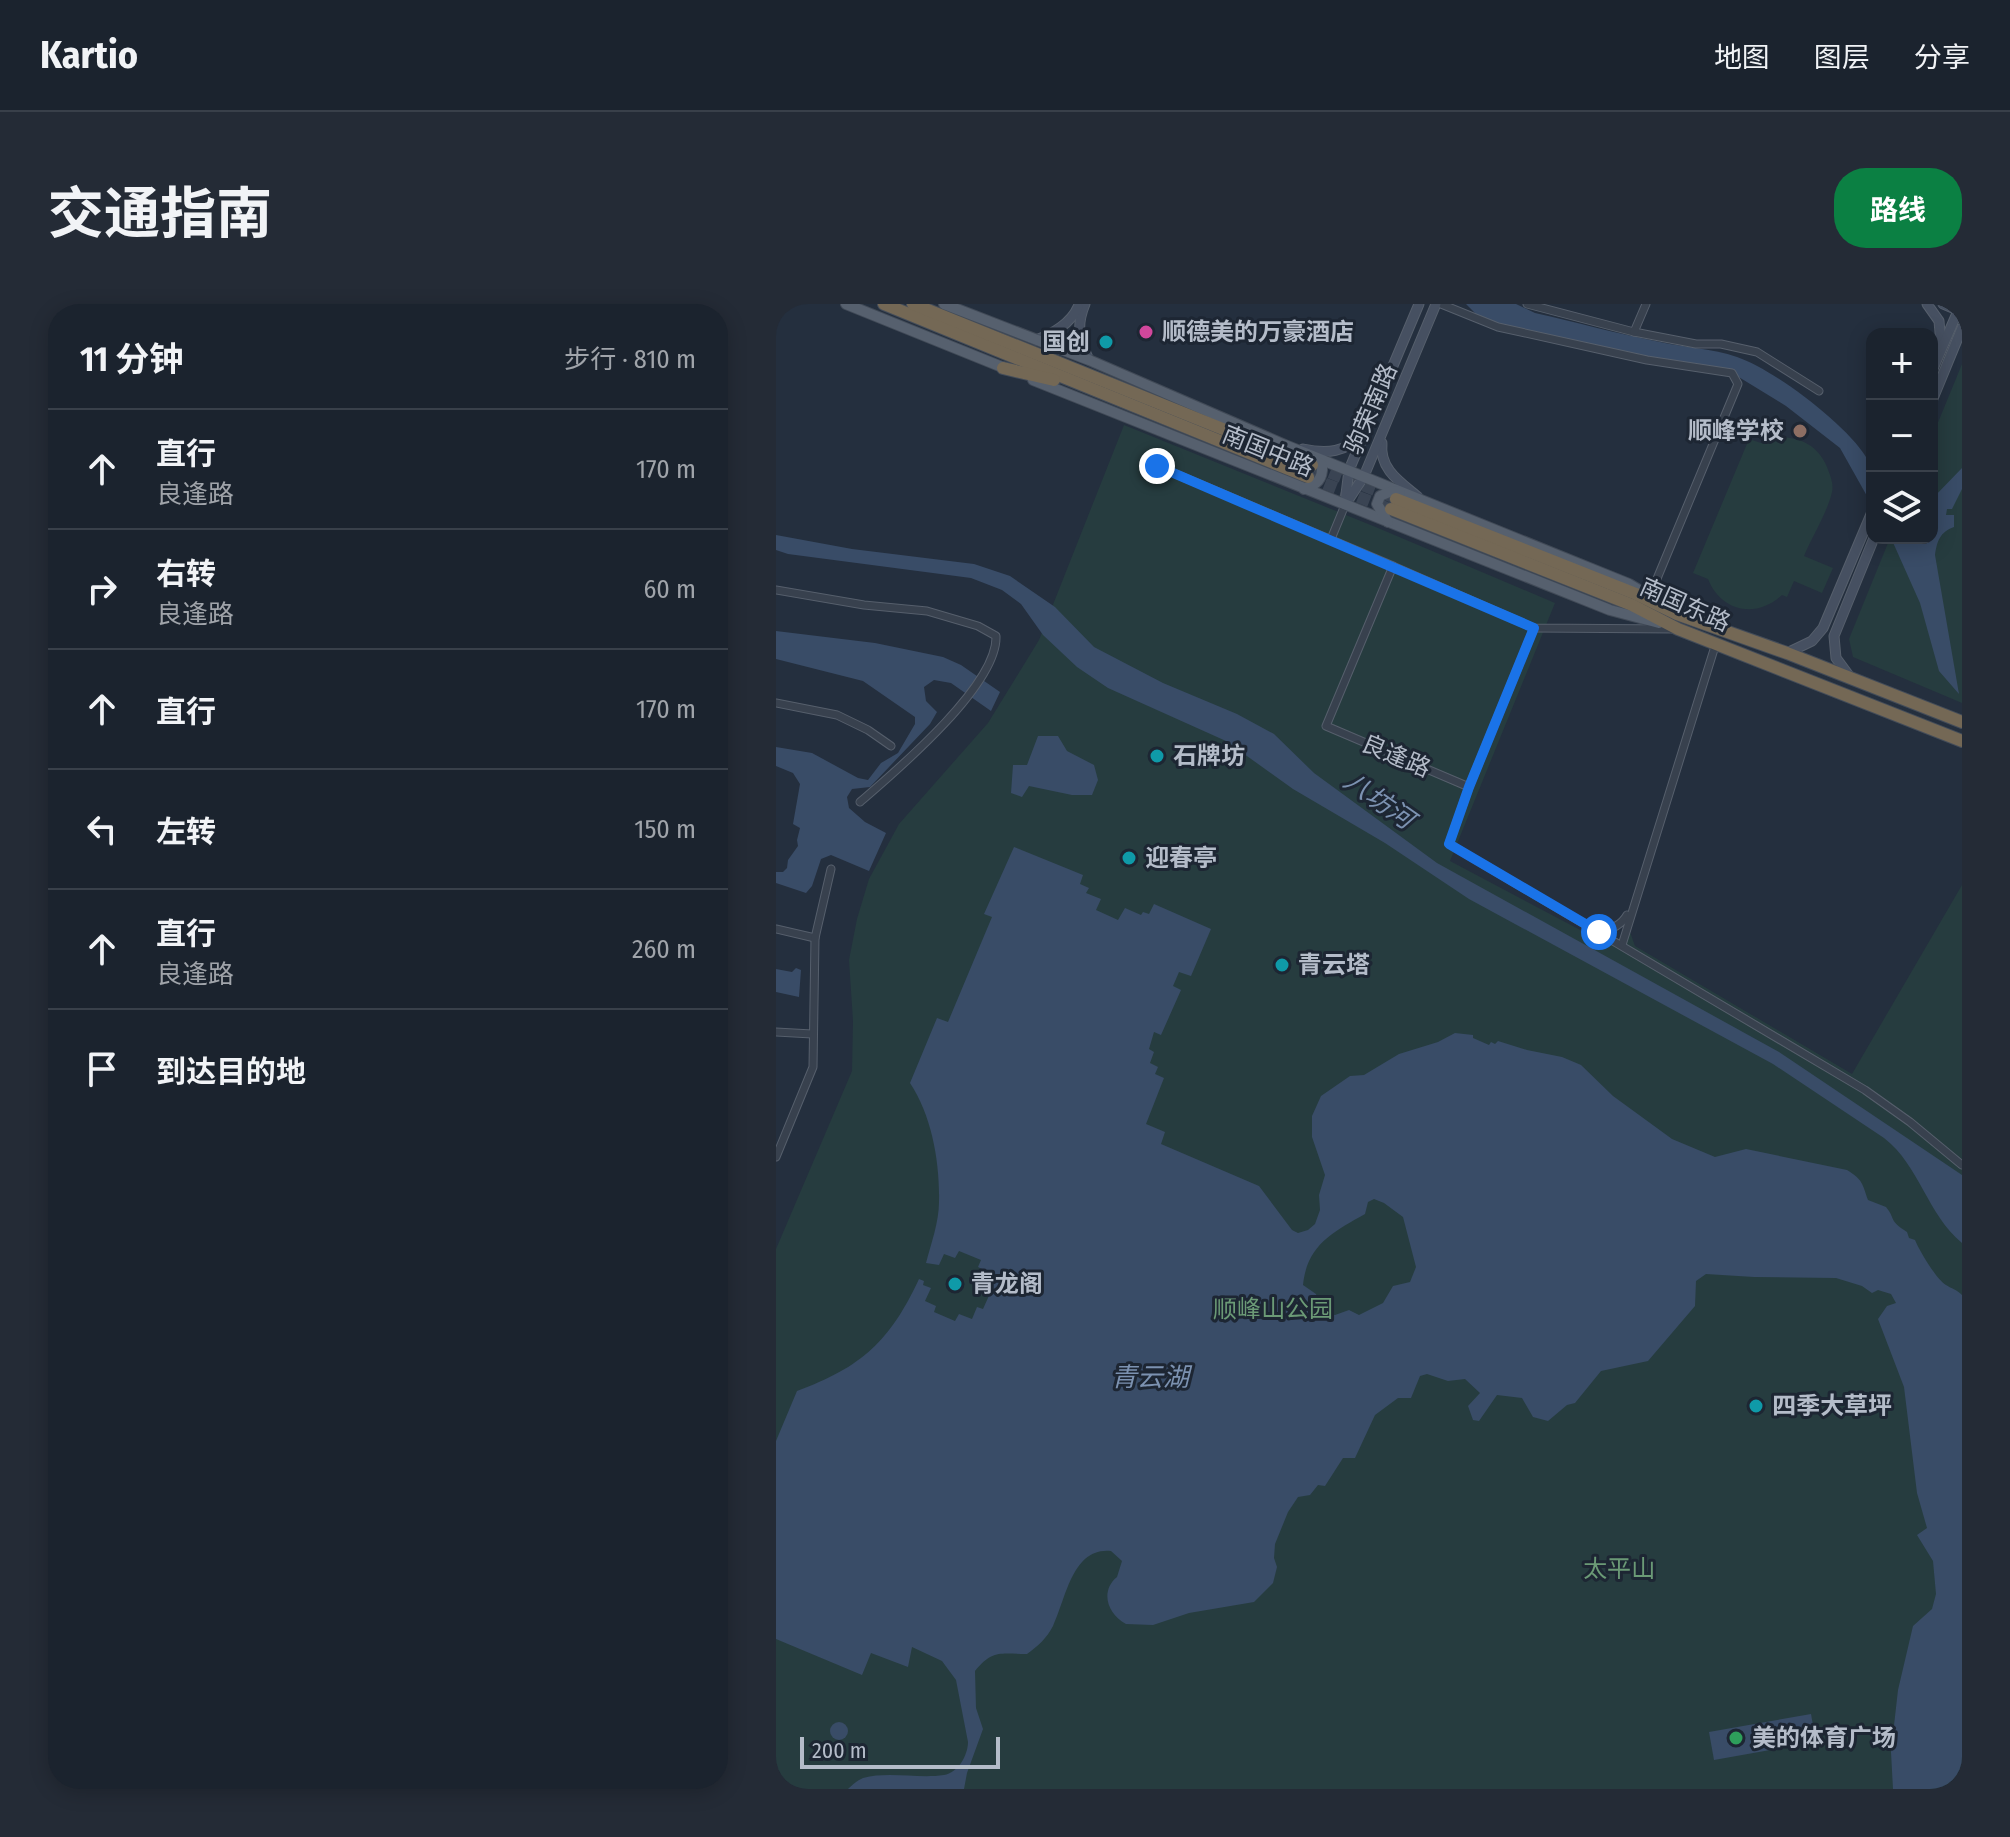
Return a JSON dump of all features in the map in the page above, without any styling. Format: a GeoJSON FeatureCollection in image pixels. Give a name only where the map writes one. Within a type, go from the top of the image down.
{"type":"FeatureCollection","features":[{"type":"Feature","properties":{"kind":"highway","name":"南国中路"},"geometry":{"type":"LineString","coordinates":[[884,304],[1308,477]]}},
{"type":"Feature","properties":{"kind":"highway","name":"南国中路"},"geometry":{"type":"LineString","coordinates":[[913,304],[1308,477]]}},
{"type":"Feature","properties":{"kind":"highway"},"geometry":{"type":"LineString","coordinates":[[1003,368],[1099,391]]}},
{"type":"Feature","properties":{"kind":"highway","name":"南国东路"},"geometry":{"type":"LineString","coordinates":[[1395,506],[1636,594],[1677,614],[1787,653],[1962,722]]}},
{"type":"Feature","properties":{"kind":"highway","name":"南国东路"},"geometry":{"type":"LineString","coordinates":[[1395,506],[1632,605],[1678,629],[1962,741]]}},
{"type":"Feature","properties":{"kind":"main road","name":"南国中路"},"geometry":{"type":"LineString","coordinates":[[846,304],[1003,368],[1308,477],[1345,505],[1395,506],[1422,500],[1629,584],[1677,614]]}},
{"type":"Feature","properties":{"kind":"main road","name":"南国中路"},"geometry":{"type":"LineString","coordinates":[[944,304],[1089,360],[1364,476],[1395,506]]}},
{"type":"Feature","properties":{"kind":"main road"},"geometry":{"type":"LineString","coordinates":[[1305,453],[1322,465],[1323,474],[1317,485],[1308,477]]}},
{"type":"Feature","properties":{"kind":"street"},"geometry":{"type":"LineString","coordinates":[[1036,340],[1059,329],[1082,304]]}},
{"type":"Feature","properties":{"kind":"street"},"geometry":{"type":"LineString","coordinates":[[1082,304],[1079,338],[1089,360]]}},
{"type":"Feature","properties":{"kind":"street","name":"驹荣南路"},"geometry":{"type":"LineString","coordinates":[[1345,505],[1349,470],[1419,304]]}},
{"type":"Feature","properties":{"kind":"street"},"geometry":{"type":"LineString","coordinates":[[1439,304],[1498,327],[1647,360],[1732,373],[1738,384],[1656,581]]}},
{"type":"Feature","properties":{"kind":"street","name":"驹荣南路"},"geometry":{"type":"LineString","coordinates":[[1345,505],[1364,476],[1439,304]]}},
{"type":"Feature","properties":{"kind":"street"},"geometry":{"type":"LineString","coordinates":[[1527,304],[1634,332],[1757,352],[1819,391]]}},
{"type":"Feature","properties":{"kind":"street"},"geometry":{"type":"LineString","coordinates":[[1634,332],[1646,304]]}},
{"type":"Feature","properties":{"kind":"street"},"geometry":{"type":"LineString","coordinates":[[1927,304],[1939,321],[1940,352]]}},
{"type":"Feature","properties":{"kind":"street"},"geometry":{"type":"LineString","coordinates":[[1938,357],[1960,309],[1943,304]]}},
{"type":"Feature","properties":{"kind":"street"},"geometry":{"type":"LineString","coordinates":[[1932,400],[1962,328]]}},
{"type":"Feature","properties":{"kind":"street"},"geometry":{"type":"LineString","coordinates":[[1950,356],[1962,345]]}},
{"type":"Feature","properties":{"kind":"street"},"geometry":{"type":"LineString","coordinates":[[1285,445],[1322,452],[1338,450],[1354,442],[1372,417]]}},
{"type":"Feature","properties":{"kind":"street"},"geometry":{"type":"LineString","coordinates":[[1386,424],[1383,461],[1393,476],[1422,500]]}},
{"type":"Feature","properties":{"kind":"street"},"geometry":{"type":"LineString","coordinates":[[1157,466],[1534,628],[1678,629]]}},
{"type":"Feature","properties":{"kind":"street"},"geometry":{"type":"LineString","coordinates":[[1331,539],[1345,505]]}},
{"type":"Feature","properties":{"kind":"street"},"geometry":{"type":"LineString","coordinates":[[1787,653],[1812,641],[1823,628],[1866,526]]}},
{"type":"Feature","properties":{"kind":"street"},"geometry":{"type":"LineString","coordinates":[[1852,679],[1836,658],[1834,636],[1872,544]]}},
{"type":"Feature","properties":{"kind":"street","name":"良逢路"},"geometry":{"type":"LineString","coordinates":[[1393,566],[1326,726],[1469,787]]}},
{"type":"Feature","properties":{"kind":"street"},"geometry":{"type":"LineString","coordinates":[[776,590],[864,605],[927,611],[978,626],[996,636],[993,659],[937,733],[860,802]]}},
{"type":"Feature","properties":{"kind":"street"},"geometry":{"type":"LineString","coordinates":[[1534,628],[1449,844],[1865,1090],[1962,1165]]}},
{"type":"Feature","properties":{"kind":"street"},"geometry":{"type":"LineString","coordinates":[[1622,945],[1716,643]]}},
{"type":"Feature","properties":{"kind":"street"},"geometry":{"type":"LineString","coordinates":[[776,703],[837,715],[868,730],[891,746]]}},
{"type":"Feature","properties":{"kind":"street"},"geometry":{"type":"LineString","coordinates":[[776,1157],[813,1067],[815,938],[831,869]]}},
{"type":"Feature","properties":{"kind":"street"},"geometry":{"type":"LineString","coordinates":[[1599,932],[1624,921],[1633,905]]}},
{"type":"Feature","properties":{"kind":"street"},"geometry":{"type":"LineString","coordinates":[[776,929],[815,938]]}},
{"type":"Feature","properties":{"kind":"street"},"geometry":{"type":"LineString","coordinates":[[776,1032],[812,1034]]}},
{"type":"Feature","properties":{"kind":"green space"},"geometry":{"type":"Polygon","coordinates":[[[1962,364],[1962,703],[1853,657],[1849,639],[1888,544],[1938,544],[1938,422],[1962,364]]]}},
{"type":"Feature","properties":{"kind":"green space","name":"顺峰山公园"},"geometry":{"type":"Polygon","coordinates":[[[1124,425],[1555,603],[1450,861],[1603,942],[1615,946],[1630,932],[1635,946],[1852,1074],[1962,885],[1962,1789],[776,1789],[776,1249],[852,1071],[849,960],[857,919],[869,879],[899,824],[988,723],[1039,640],[1124,425]]]}},
{"type":"Feature","properties":{"kind":"green space"},"geometry":{"type":"Polygon","coordinates":[[[1777,437],[1807,444],[1819,453],[1827,467],[1832,492],[1804,556],[1833,568],[1822,593],[1794,581],[1787,597],[1782,595],[1762,607],[1740,608],[1722,599],[1708,579],[1693,573],[1749,439],[1761,443],[1777,437]]]}},
{"type":"Feature","properties":{"kind":"water"},"geometry":{"type":"Polygon","coordinates":[[[1466,304],[1516,304],[1535,313],[1644,339],[1718,352],[1752,363],[1808,399],[1856,444],[1866,457],[1866,494],[1840,448],[1786,406],[1724,368],[1647,358],[1504,328],[1478,316],[1466,304]]]}},
{"type":"Feature","properties":{"kind":"water"},"geometry":{"type":"Polygon","coordinates":[[[1962,468],[1962,489],[1946,515],[1954,515],[1954,527],[1945,532],[1938,543],[1938,493],[1962,468]]]}},
{"type":"Feature","properties":{"kind":"water"},"geometry":{"type":"Polygon","coordinates":[[[776,535],[852,549],[974,564],[1010,576],[1055,607],[1094,647],[1274,734],[1314,773],[1437,863],[1779,1052],[1962,1175],[1962,1243],[1940,1218],[1906,1162],[1884,1138],[1773,1064],[1469,899],[1385,843],[1293,789],[1226,741],[1108,688],[1077,667],[1043,635],[1021,604],[1002,590],[971,578],[788,554],[776,550],[776,535]]]}},
{"type":"Feature","properties":{"kind":"water"},"geometry":{"type":"Polygon","coordinates":[[[1894,544],[1937,544],[1935,555],[1959,694],[1939,671],[1920,603],[1894,544]]]}},
{"type":"Feature","properties":{"kind":"water"},"geometry":{"type":"Polygon","coordinates":[[[776,631],[875,643],[943,657],[961,665],[1000,692],[991,711],[951,683],[934,680],[924,687],[926,701],[937,712],[930,724],[870,787],[852,789],[847,797],[849,808],[865,822],[886,833],[869,871],[831,855],[821,859],[812,886],[806,893],[776,883],[776,872],[787,868],[788,860],[798,846],[800,828],[793,824],[800,784],[793,773],[776,766],[776,747],[812,753],[858,778],[868,780],[881,763],[898,753],[915,724],[915,717],[863,681],[776,659],[776,631]]]}},
{"type":"Feature","properties":{"kind":"water"},"geometry":{"type":"Polygon","coordinates":[[[1038,736],[1058,736],[1067,751],[1094,765],[1098,780],[1092,795],[1072,795],[1029,786],[1022,797],[1011,793],[1013,765],[1027,765],[1038,736]]]}},
{"type":"Feature","properties":{"kind":"water","name":"青云湖"},"geometry":{"type":"Polygon","coordinates":[[[1014,847],[1083,875],[1080,884],[1089,888],[1086,893],[1101,899],[1096,910],[1118,920],[1125,908],[1141,915],[1143,912],[1149,914],[1154,904],[1211,929],[1191,976],[1179,972],[1173,986],[1181,990],[1161,1035],[1154,1032],[1149,1049],[1154,1052],[1150,1063],[1158,1067],[1155,1074],[1164,1078],[1146,1124],[1165,1132],[1161,1144],[1259,1186],[1292,1230],[1298,1233],[1315,1224],[1320,1210],[1319,1195],[1325,1175],[1312,1137],[1312,1116],[1321,1096],[1350,1076],[1364,1075],[1399,1054],[1438,1042],[1455,1033],[1473,1035],[1473,1038],[1489,1045],[1498,1041],[1562,1057],[1581,1065],[1613,1096],[1672,1139],[1715,1157],[1746,1149],[1847,1170],[1859,1179],[1868,1200],[1886,1207],[1909,1238],[1915,1240],[1938,1277],[1962,1295],[1962,1789],[1893,1789],[1891,1752],[1898,1690],[1913,1626],[1932,1609],[1936,1594],[1933,1561],[1917,1535],[1927,1528],[1917,1493],[1904,1387],[1878,1319],[1887,1306],[1896,1303],[1891,1294],[1878,1290],[1872,1293],[1862,1286],[1836,1278],[1706,1274],[1696,1281],[1695,1306],[1648,1361],[1601,1371],[1575,1403],[1567,1405],[1548,1421],[1533,1417],[1522,1398],[1497,1395],[1479,1421],[1473,1420],[1468,1406],[1480,1393],[1465,1379],[1448,1381],[1427,1374],[1420,1376],[1411,1398],[1398,1398],[1375,1415],[1355,1458],[1343,1458],[1325,1486],[1318,1485],[1310,1495],[1298,1497],[1275,1544],[1277,1567],[1273,1583],[1254,1602],[1189,1613],[1153,1625],[1126,1624],[1110,1608],[1107,1595],[1122,1561],[1111,1551],[1087,1557],[1072,1577],[1053,1626],[1042,1642],[1027,1654],[993,1656],[975,1671],[976,1708],[983,1729],[964,1789],[848,1789],[861,1779],[873,1776],[944,1775],[958,1767],[968,1742],[956,1680],[942,1661],[912,1647],[908,1667],[871,1653],[862,1675],[776,1639],[776,1441],[797,1391],[839,1372],[872,1349],[897,1319],[919,1279],[931,1288],[925,1301],[936,1306],[934,1312],[955,1321],[959,1314],[972,1319],[977,1307],[983,1309],[992,1289],[985,1285],[990,1273],[978,1267],[981,1260],[959,1251],[955,1258],[944,1254],[939,1265],[926,1263],[938,1217],[938,1172],[929,1125],[910,1083],[937,1018],[948,1022],[992,917],[984,914],[1014,847]],[[1374,1199],[1368,1202],[1365,1214],[1332,1234],[1310,1260],[1303,1285],[1316,1294],[1320,1310],[1335,1315],[1349,1310],[1359,1315],[1383,1303],[1393,1286],[1410,1282],[1416,1267],[1403,1217],[1374,1199]]]}},
{"type":"Feature","properties":{"kind":"water"},"geometry":{"type":"Polygon","coordinates":[[[796,968],[801,970],[799,997],[776,992],[776,969],[792,972],[796,968]]]}},
{"type":"Feature","properties":{"kind":"water"},"geometry":{"type":"Polygon","coordinates":[[[1811,1714],[1816,1742],[1714,1760],[1709,1732],[1811,1714]]]}},
{"type":"Feature","properties":{"kind":"water"},"geometry":{"type":"Polygon","coordinates":[[[835,1722],[843,1722],[848,1731],[846,1738],[835,1740],[830,1735],[830,1727],[835,1722]]]}},
{"type":"Feature","properties":{"kind":"tunnel"},"geometry":{"type":"LineString","coordinates":[[1313,466],[1393,497]]}},
{"type":"Feature","properties":{"kind":"tunnel"},"geometry":{"type":"LineString","coordinates":[[1308,477],[1387,508]]}},
{"type":"Feature","properties":{"kind":"place","name":"顺德美的万豪酒店"},"geometry":{"type":"Point","coordinates":[1146,332]}},
{"type":"Feature","properties":{"kind":"place","name":"国创"},"geometry":{"type":"Point","coordinates":[1106,342]}},
{"type":"Feature","properties":{"kind":"place","name":"顺峰学校"},"geometry":{"type":"Point","coordinates":[1800,431]}},
{"type":"Feature","properties":{"kind":"place","name":"石牌坊"},"geometry":{"type":"Point","coordinates":[1157,756]}},
{"type":"Feature","properties":{"kind":"place","name":"迎春亭"},"geometry":{"type":"Point","coordinates":[1129,858]}},
{"type":"Feature","properties":{"kind":"place","name":"青云塔"},"geometry":{"type":"Point","coordinates":[1282,965]}},
{"type":"Feature","properties":{"kind":"place","name":"青龙阁"},"geometry":{"type":"Point","coordinates":[955,1284]}},
{"type":"Feature","properties":{"kind":"place","name":"四季大草坪"},"geometry":{"type":"Point","coordinates":[1756,1406]}},
{"type":"Feature","properties":{"kind":"place","name":"美的体育广场"},"geometry":{"type":"Point","coordinates":[1736,1738]}},
{"type":"Feature","properties":{"kind":"route"},"geometry":{"type":"LineString","coordinates":[[1157,466],[1534,628],[1449,844],[1599,932]]}},
{"type":"Feature","properties":{"kind":"water label","name":"八坊河"},"geometry":{"type":"Point","coordinates":[1379,800]}},
{"type":"Feature","properties":{"kind":"park label","name":"太平山"},"geometry":{"type":"Point","coordinates":[1619,1569]}}]}
